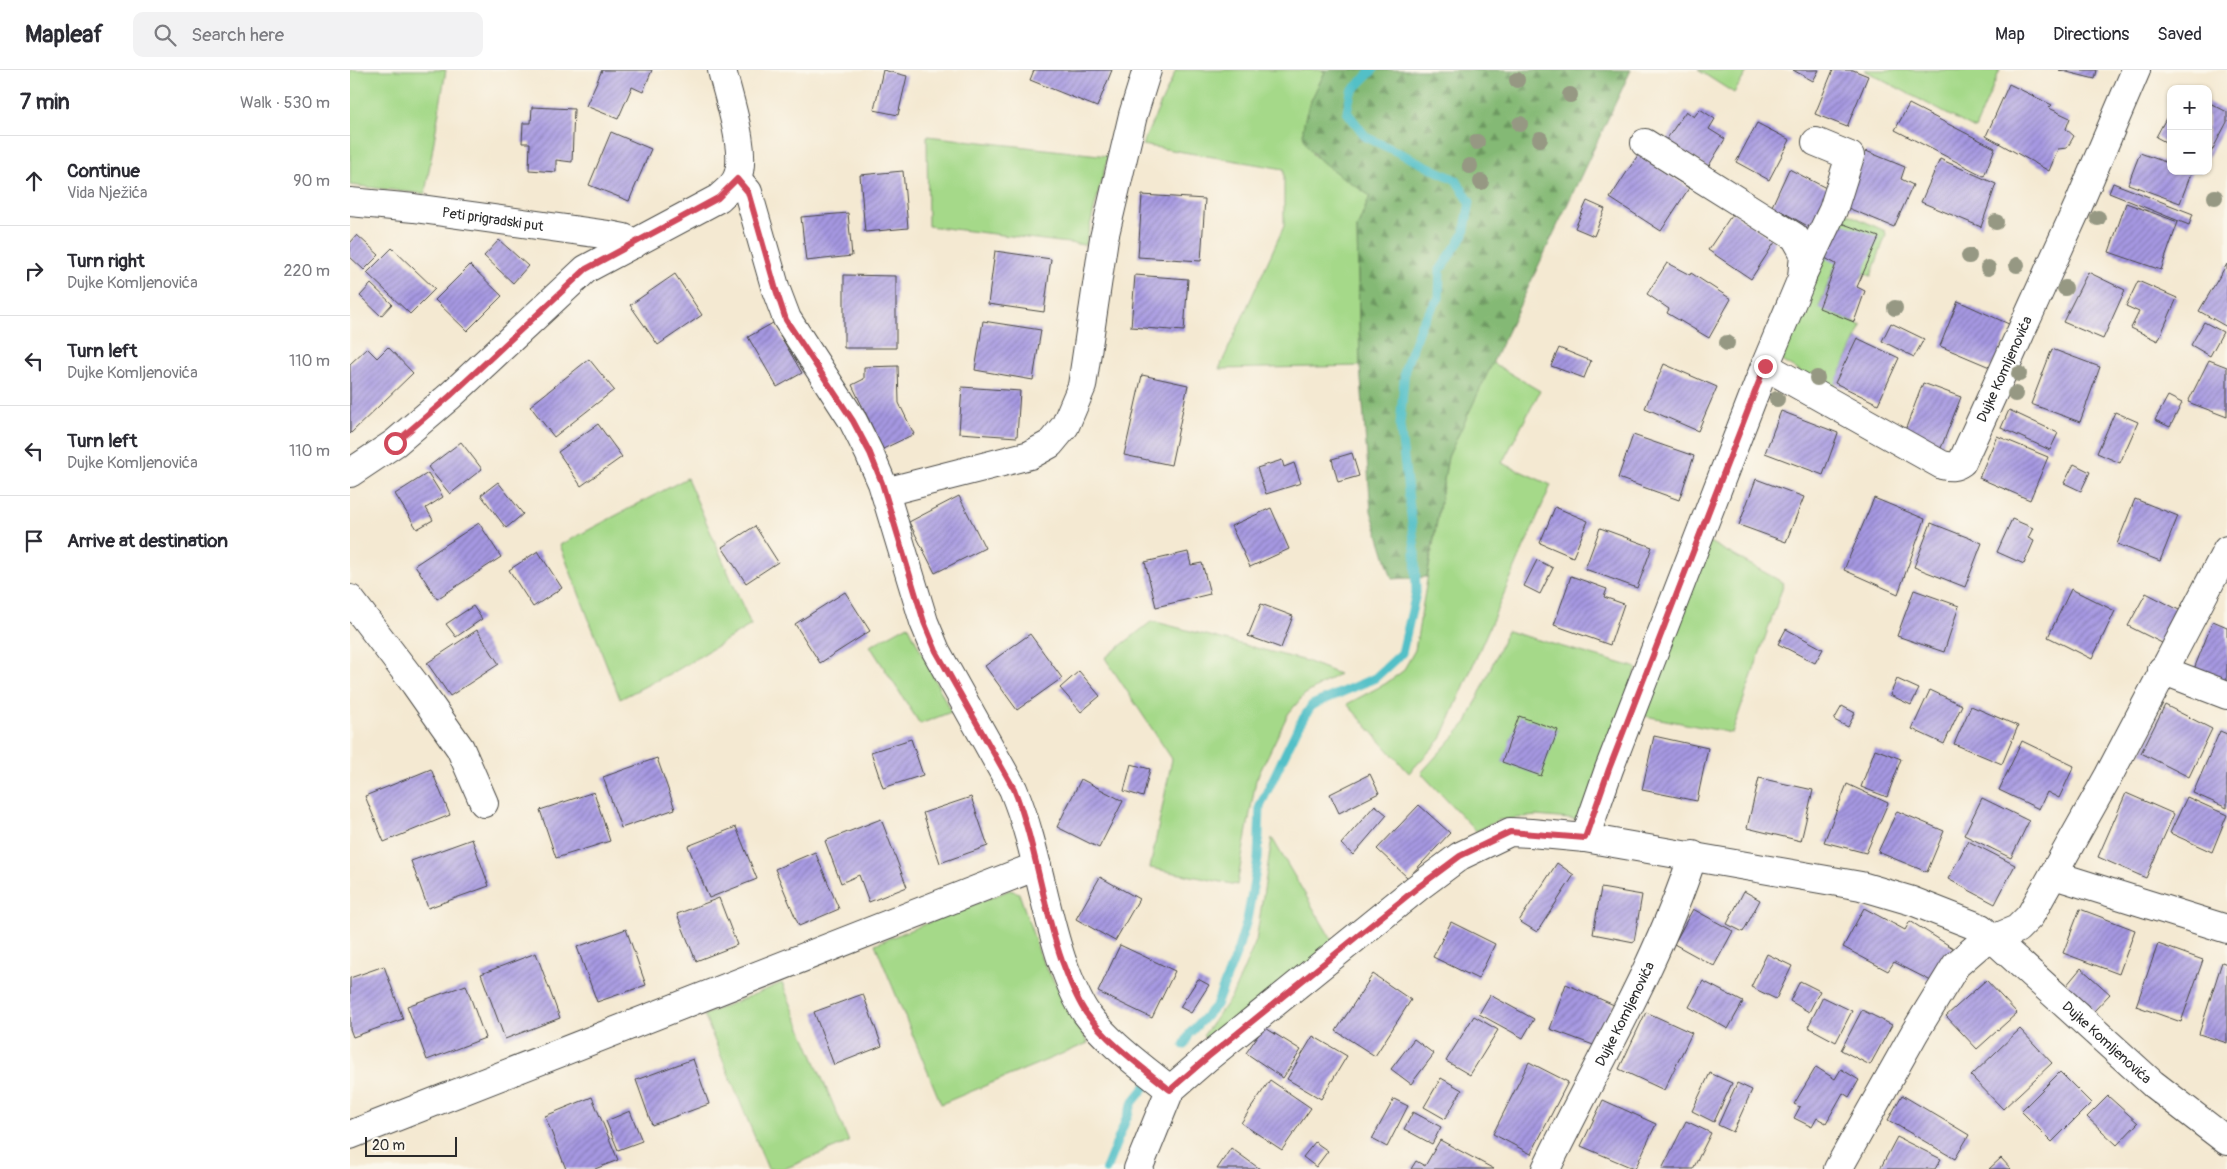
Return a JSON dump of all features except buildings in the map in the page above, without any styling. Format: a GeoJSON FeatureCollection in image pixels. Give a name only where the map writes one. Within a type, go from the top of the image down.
{"type":"FeatureCollection","features":[{"type":"Feature","properties":{"kind":"street"},"geometry":{"type":"LineString","coordinates":[[350,472],[395,443],[450,396],[586,269],[718,198],[737,179],[742,160],[722,70]]}},
{"type":"Feature","properties":{"kind":"street"},"geometry":{"type":"LineString","coordinates":[[885,492],[1030,455],[1050,444],[1065,426],[1082,386],[1104,238],[1133,115],[1147,70]]}},
{"type":"Feature","properties":{"kind":"street","name":"Dujke Komljenovića"},"geometry":{"type":"LineString","coordinates":[[1765,366],[1942,465],[1951,467],[1962,462],[2078,206],[2136,70]]}},
{"type":"Feature","properties":{"kind":"street"},"geometry":{"type":"LineString","coordinates":[[1585,838],[1609,769],[1765,366],[1804,271],[1833,210],[1850,156],[1816,142]]}},
{"type":"Feature","properties":{"kind":"street"},"geometry":{"type":"LineString","coordinates":[[1645,143],[1795,237],[1804,253],[1804,271]]}},
{"type":"Feature","properties":{"kind":"street"},"geometry":{"type":"LineString","coordinates":[[737,179],[748,192],[786,320],[853,421],[870,453],[885,492],[901,549],[933,644],[951,681],[1014,789],[1037,866],[1052,933],[1073,990],[1086,1012],[1106,1036],[1170,1090]]}},
{"type":"Feature","properties":{"kind":"street","name":"Peti prigradski put"},"geometry":{"type":"LineString","coordinates":[[350,202],[414,208],[609,235],[624,238],[634,244]]}},
{"type":"Feature","properties":{"kind":"street"},"geometry":{"type":"LineString","coordinates":[[1838,1169],[1915,1032],[1956,965],[1979,945],[2017,929],[2030,916],[2109,775],[2162,670],[2227,550]]}},
{"type":"Feature","properties":{"kind":"street"},"geometry":{"type":"LineString","coordinates":[[350,599],[415,684],[460,748],[484,803]]}},
{"type":"Feature","properties":{"kind":"street"},"geometry":{"type":"LineString","coordinates":[[2162,670],[2227,695]]}},
{"type":"Feature","properties":{"kind":"street","name":"Dujke Komljenovića"},"geometry":{"type":"LineString","coordinates":[[1138,1169],[1170,1090],[1417,888],[1460,856],[1510,832],[1585,838],[1861,886],[1887,893],[1981,928],[2152,1084],[2227,1142]]}},
{"type":"Feature","properties":{"kind":"street","name":"Dujke Komljenovića"},"geometry":{"type":"LineString","coordinates":[[1546,1169],[1654,956],[1680,896],[1693,856]]}},
{"type":"Feature","properties":{"kind":"street"},"geometry":{"type":"LineString","coordinates":[[350,1135],[1037,866]]}},
{"type":"Feature","properties":{"kind":"street"},"geometry":{"type":"LineString","coordinates":[[2054,875],[2227,929]]}},
{"type":"Feature","properties":{"kind":"green space"},"geometry":{"type":"Polygon","coordinates":[[[350,70],[446,70],[425,194],[350,185],[350,70]]]}},
{"type":"Feature","properties":{"kind":"green space"},"geometry":{"type":"Polygon","coordinates":[[[1176,70],[1322,70],[1325,72],[1308,107],[1312,154],[1370,196],[1357,228],[1360,366],[1219,369],[1284,226],[1284,169],[1142,145],[1176,70]]]}},
{"type":"Feature","properties":{"kind":"green space"},"geometry":{"type":"Polygon","coordinates":[[[1322,70],[1631,70],[1448,457],[1427,577],[1392,579],[1371,511],[1360,366],[1357,228],[1370,196],[1329,168],[1310,149],[1305,140],[1303,130],[1306,115],[1325,72],[1322,70]]]}},
{"type":"Feature","properties":{"kind":"green space"},"geometry":{"type":"Polygon","coordinates":[[[1698,70],[1748,70],[1734,93],[1698,70]]]}},
{"type":"Feature","properties":{"kind":"green space"},"geometry":{"type":"Polygon","coordinates":[[[1864,70],[2000,70],[1975,129],[1864,70]]]}},
{"type":"Feature","properties":{"kind":"green space"},"geometry":{"type":"Polygon","coordinates":[[[927,136],[1108,156],[1085,245],[928,226],[927,136]]]}},
{"type":"Feature","properties":{"kind":"green space"},"geometry":{"type":"Polygon","coordinates":[[[1842,211],[1885,231],[1886,235],[1871,276],[1864,273],[1861,279],[1834,268],[1819,307],[1862,326],[1832,391],[1783,362],[1781,356],[1842,211]]]}},
{"type":"Feature","properties":{"kind":"green space"},"geometry":{"type":"Polygon","coordinates":[[[1491,362],[1540,391],[1502,463],[1551,485],[1441,739],[1409,773],[1347,704],[1385,684],[1403,671],[1415,650],[1448,457],[1491,362]]]}},
{"type":"Feature","properties":{"kind":"green space"},"geometry":{"type":"Polygon","coordinates":[[[687,478],[751,625],[679,669],[620,699],[560,545],[687,478]]]}},
{"type":"Feature","properties":{"kind":"green space"},"geometry":{"type":"Polygon","coordinates":[[[1704,539],[1784,583],[1732,733],[1635,714],[1704,539]]]}},
{"type":"Feature","properties":{"kind":"green space"},"geometry":{"type":"Polygon","coordinates":[[[1152,621],[1306,661],[1339,674],[1304,695],[1288,714],[1256,780],[1237,885],[1150,868],[1172,759],[1105,658],[1152,621]]]}},
{"type":"Feature","properties":{"kind":"green space"},"geometry":{"type":"Polygon","coordinates":[[[908,625],[951,712],[920,724],[870,646],[908,625]]]}},
{"type":"Feature","properties":{"kind":"green space"},"geometry":{"type":"Polygon","coordinates":[[[1507,631],[1637,668],[1581,820],[1536,816],[1499,820],[1476,831],[1421,773],[1467,722],[1507,631]]]}},
{"type":"Feature","properties":{"kind":"green space"},"geometry":{"type":"Polygon","coordinates":[[[1272,838],[1336,947],[1209,1041],[1203,1036],[1232,996],[1256,941],[1272,838]]]}},
{"type":"Feature","properties":{"kind":"green space"},"geometry":{"type":"Polygon","coordinates":[[[1010,890],[1019,893],[1041,958],[1088,1043],[941,1104],[875,944],[1010,890]]]}},
{"type":"Feature","properties":{"kind":"green space"},"geometry":{"type":"Polygon","coordinates":[[[782,983],[849,1142],[784,1169],[768,1169],[704,1015],[782,983]]]}},
{"type":"Feature","properties":{"kind":"waterway"},"geometry":{"type":"LineString","coordinates":[[1184,1045],[1190,1033],[1216,1005],[1237,952],[1247,920],[1258,859],[1260,806],[1299,725],[1312,705],[1375,678],[1402,653],[1416,593],[1415,549],[1400,425],[1405,369],[1421,324],[1439,298],[1440,270],[1464,234],[1470,202],[1456,180],[1366,137],[1347,112],[1351,92],[1373,70]]}},
{"type":"Feature","properties":{"kind":"waterway"},"geometry":{"type":"LineString","coordinates":[[1106,1169],[1133,1102],[1146,1086]]}},
{"type":"Feature","properties":{"kind":"route"},"geometry":{"type":"LineString","coordinates":[[395,443],[504,347],[570,282],[586,269],[718,198],[731,188],[737,179],[748,192],[786,320],[853,421],[870,453],[882,483],[924,622],[936,651],[982,736],[1014,789],[1037,866],[1052,933],[1073,990],[1086,1012],[1106,1036],[1170,1090],[1417,888],[1460,856],[1510,832],[1585,838],[1609,769],[1765,366]]}}]}
